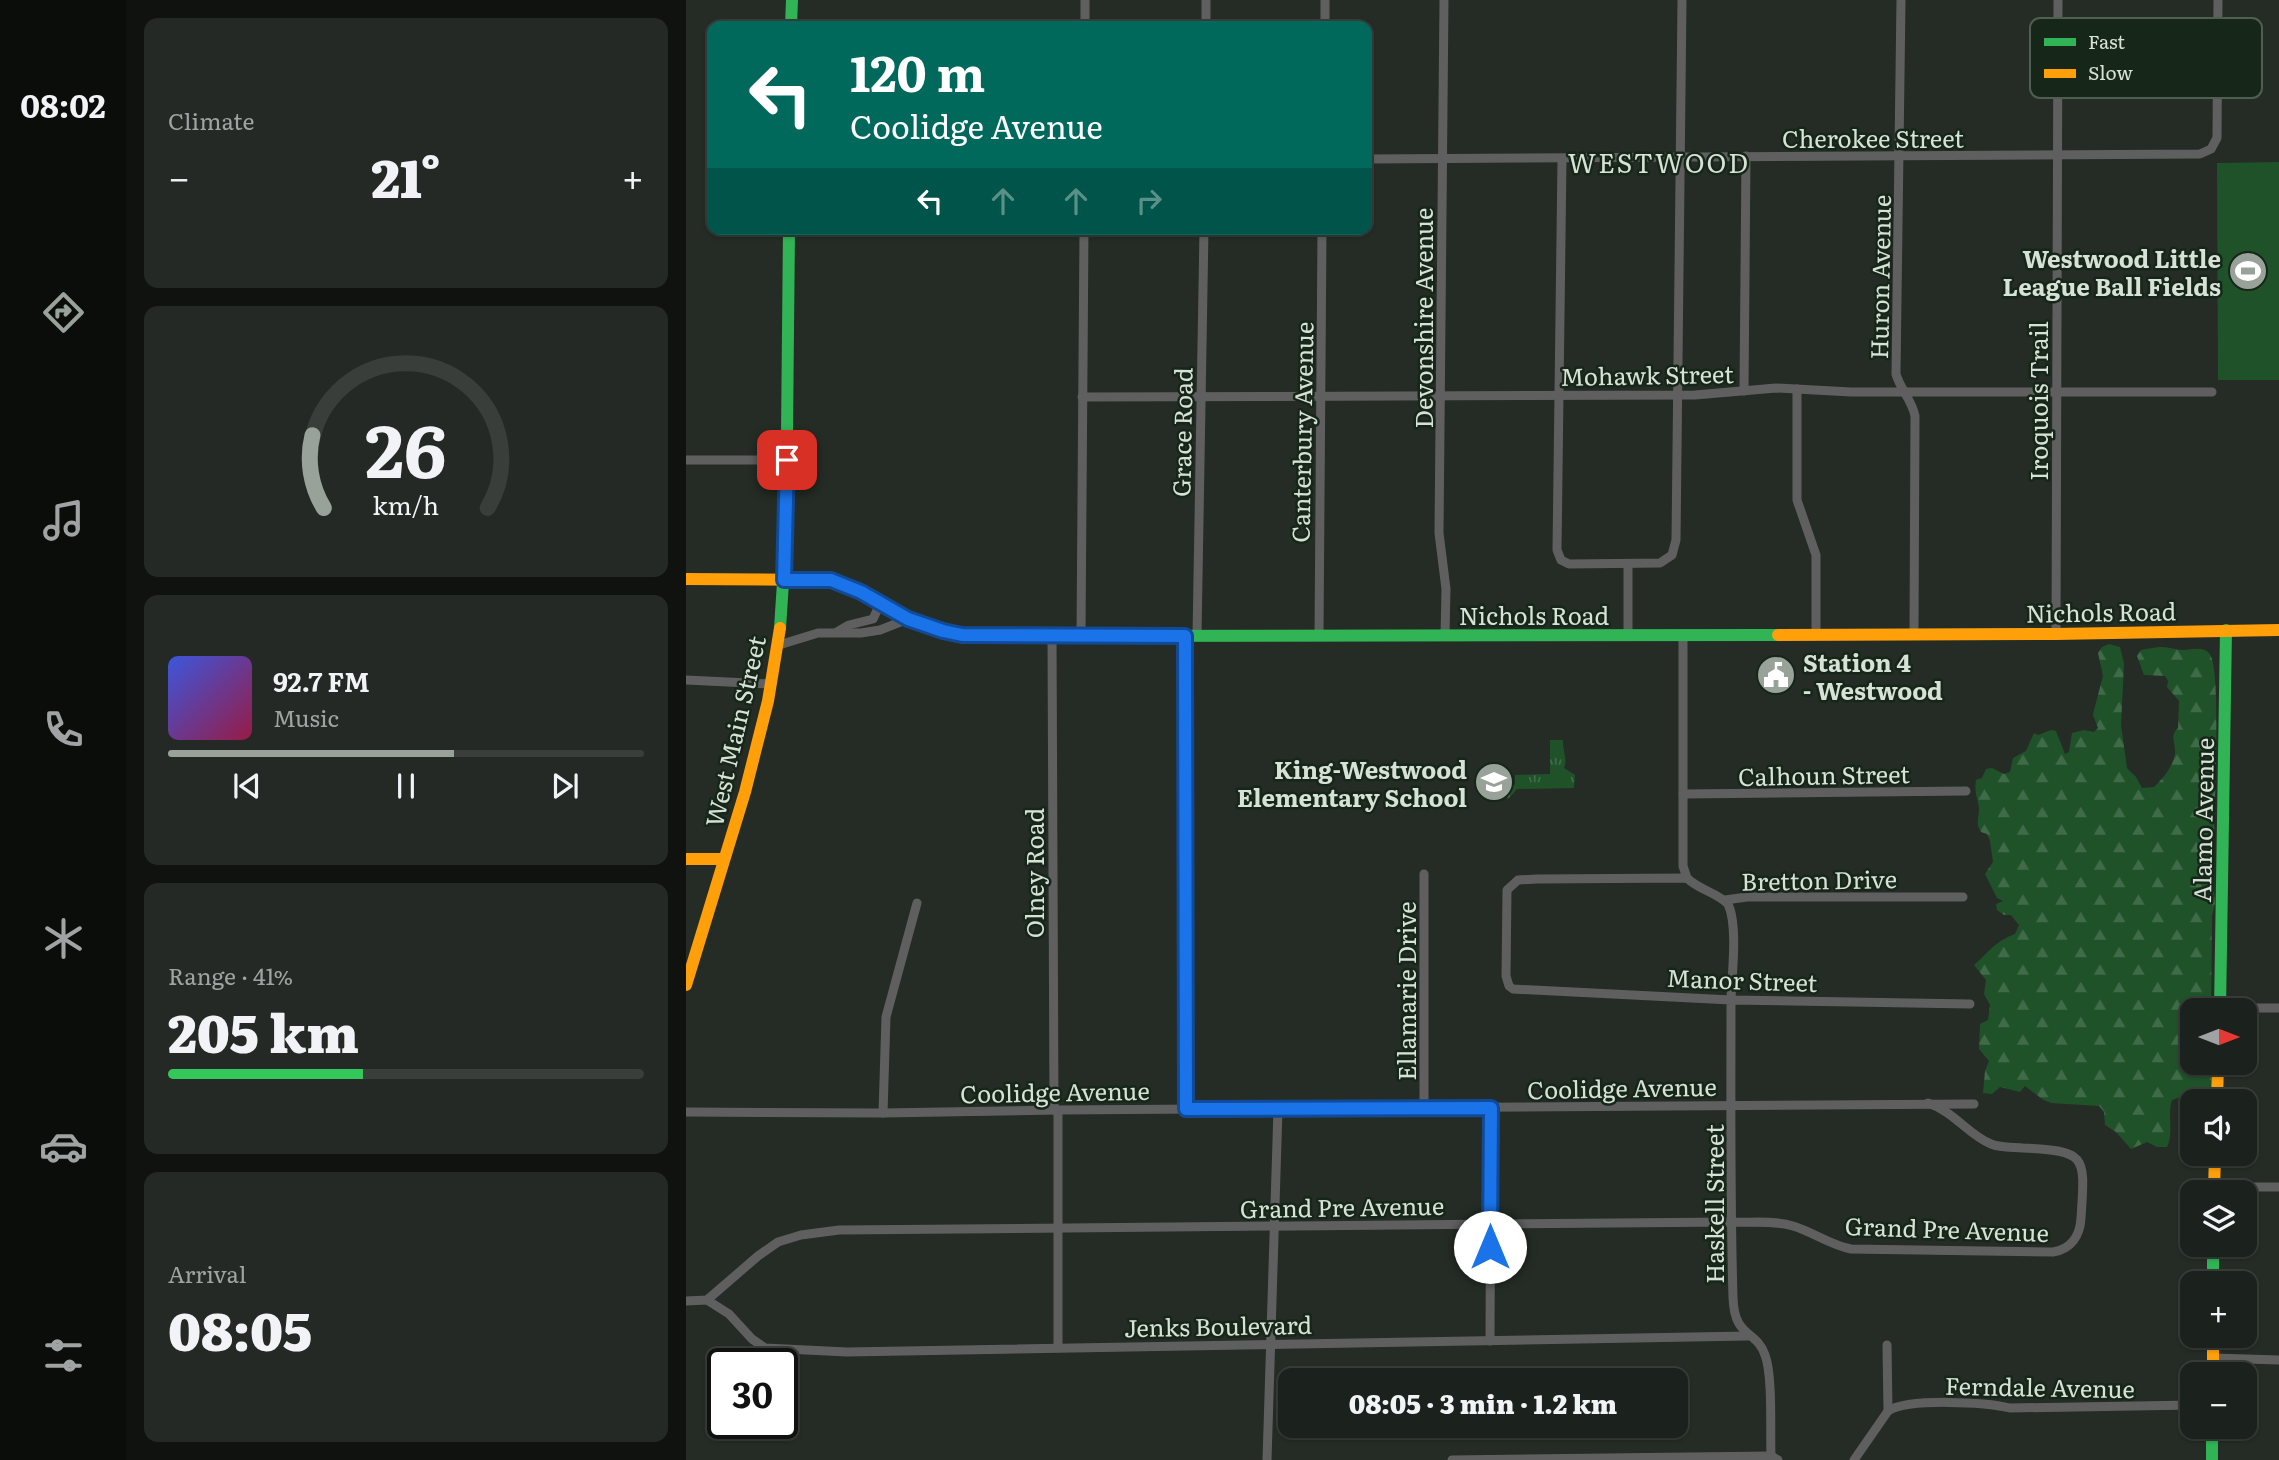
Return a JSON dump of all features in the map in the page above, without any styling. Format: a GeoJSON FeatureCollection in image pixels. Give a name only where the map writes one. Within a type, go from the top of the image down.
{"type":"FeatureCollection","features":[{"type":"Feature","properties":{"kind":"street"},"geometry":{"type":"LineString","coordinates":[[791,21],[792,0]]}},
{"type":"Feature","properties":{"kind":"street"},"geometry":{"type":"LineString","coordinates":[[1085,0],[1085,21]]}},
{"type":"Feature","properties":{"kind":"street"},"geometry":{"type":"LineString","coordinates":[[1206,0],[1206,21]]}},
{"type":"Feature","properties":{"kind":"street"},"geometry":{"type":"LineString","coordinates":[[1325,0],[1325,21]]}},
{"type":"Feature","properties":{"kind":"street","name":"Devonshire Avenue"},"geometry":{"type":"LineString","coordinates":[[1444,0],[1439,533],[1446,589],[1445,635]]}},
{"type":"Feature","properties":{"kind":"street"},"geometry":{"type":"LineString","coordinates":[[1562,159],[1558,395],[1559,555],[1561,560],[1569,564],[1665,561],[1676,547],[1682,0]]}},
{"type":"Feature","properties":{"kind":"street","name":"Huron Avenue"},"geometry":{"type":"LineString","coordinates":[[1901,0],[1896,366],[1898,380],[1912,404],[1916,425],[1914,633]]}},
{"type":"Feature","properties":{"kind":"street","name":"Iroquois Trail"},"geometry":{"type":"LineString","coordinates":[[2058,0],[2058,18]]}},
{"type":"Feature","properties":{"kind":"street","name":"Cherokee Street"},"geometry":{"type":"LineString","coordinates":[[2218,0],[2218,18]]}},
{"type":"Feature","properties":{"kind":"street","name":"Iroquois Trail"},"geometry":{"type":"LineString","coordinates":[[2056,634],[2057,98]]}},
{"type":"Feature","properties":{"kind":"street","name":"Cherokee Street"},"geometry":{"type":"LineString","coordinates":[[1372,159],[2200,154],[2211,149],[2217,138],[2217,98]]}},
{"type":"Feature","properties":{"kind":"street"},"geometry":{"type":"LineString","coordinates":[[1744,391],[1746,156]]}},
{"type":"Feature","properties":{"kind":"street","name":"West Main Street"},"geometry":{"type":"LineString","coordinates":[[686,985],[754,757],[779,645],[784,580],[787,460],[789,235]]}},
{"type":"Feature","properties":{"kind":"street"},"geometry":{"type":"LineString","coordinates":[[1081,635],[1084,235]]}},
{"type":"Feature","properties":{"kind":"street","name":"Grace Road"},"geometry":{"type":"LineString","coordinates":[[1186,1109],[1191,636],[1202,396],[1204,235]]}},
{"type":"Feature","properties":{"kind":"street","name":"Canterbury Avenue"},"geometry":{"type":"LineString","coordinates":[[1319,635],[1322,235]]}},
{"type":"Feature","properties":{"kind":"street","name":"Mohawk Street"},"geometry":{"type":"LineString","coordinates":[[1082,397],[1676,395],[1776,388],[1851,392],[2212,392]]}},
{"type":"Feature","properties":{"kind":"street"},"geometry":{"type":"LineString","coordinates":[[1797,389],[1796,491],[1798,508],[1816,555],[1816,634]]}},
{"type":"Feature","properties":{"kind":"street"},"geometry":{"type":"LineString","coordinates":[[686,460],[787,460]]}},
{"type":"Feature","properties":{"kind":"street"},"geometry":{"type":"LineString","coordinates":[[1628,564],[1628,634]]}},
{"type":"Feature","properties":{"kind":"street","name":"Nichols Road"},"geometry":{"type":"LineString","coordinates":[[686,579],[831,580],[861,592],[908,619],[962,635],[2056,634],[2279,630]]}},
{"type":"Feature","properties":{"kind":"street"},"geometry":{"type":"LineString","coordinates":[[837,632],[844,627],[873,619],[880,604]]}},
{"type":"Feature","properties":{"kind":"street"},"geometry":{"type":"LineString","coordinates":[[779,645],[805,635],[880,630],[908,619]]}},
{"type":"Feature","properties":{"kind":"street","name":"Alamo Avenue"},"geometry":{"type":"LineString","coordinates":[[2220,998],[2226,630]]}},
{"type":"Feature","properties":{"kind":"street"},"geometry":{"type":"LineString","coordinates":[[1682,634],[1683,866],[1687,878]]}},
{"type":"Feature","properties":{"kind":"street","name":"Olney Road"},"geometry":{"type":"LineString","coordinates":[[1052,635],[1058,1347]]}},
{"type":"Feature","properties":{"kind":"street"},"geometry":{"type":"LineString","coordinates":[[686,680],[771,684]]}},
{"type":"Feature","properties":{"kind":"street","name":"Calhoun Street"},"geometry":{"type":"LineString","coordinates":[[1683,794],[1966,791]]}},
{"type":"Feature","properties":{"kind":"street"},"geometry":{"type":"LineString","coordinates":[[686,859],[724,859]]}},
{"type":"Feature","properties":{"kind":"street","name":"Ellamarie Drive"},"geometry":{"type":"LineString","coordinates":[[1424,874],[1424,1108]]}},
{"type":"Feature","properties":{"kind":"street","name":"Manor Street"},"geometry":{"type":"LineString","coordinates":[[1687,878],[1537,878],[1514,882],[1507,890],[1506,896],[1507,981],[1513,989],[1731,1000],[1970,1004]]}},
{"type":"Feature","properties":{"kind":"street","name":"Bretton Drive"},"geometry":{"type":"LineString","coordinates":[[1687,878],[1725,900],[1963,897]]}},
{"type":"Feature","properties":{"kind":"street","name":"Haskell Street"},"geometry":{"type":"LineString","coordinates":[[1725,900],[1732,916],[1731,1222],[1734,1311],[1739,1326],[1755,1340],[1765,1354],[1774,1458]]}},
{"type":"Feature","properties":{"kind":"street"},"geometry":{"type":"LineString","coordinates":[[883,1113],[887,1009],[916,903]]}},
{"type":"Feature","properties":{"kind":"street"},"geometry":{"type":"LineString","coordinates":[[2258,1008],[2279,1008]]}},
{"type":"Feature","properties":{"kind":"street","name":"Grand Pre Avenue"},"geometry":{"type":"LineString","coordinates":[[707,1300],[772,1245],[802,1235],[860,1229],[1731,1222],[1783,1223],[1851,1250],[2053,1252],[2071,1243],[2078,1234],[2081,1220],[2083,1167],[2075,1156],[2058,1150],[2000,1147],[1990,1144],[1946,1111],[1928,1103]]}},
{"type":"Feature","properties":{"kind":"street","name":"Coolidge Avenue"},"geometry":{"type":"LineString","coordinates":[[686,1112],[883,1113],[1974,1104]]}},
{"type":"Feature","properties":{"kind":"street"},"geometry":{"type":"LineString","coordinates":[[1490,1341],[1491,1108]]}},
{"type":"Feature","properties":{"kind":"street"},"geometry":{"type":"LineString","coordinates":[[1267,1460],[1278,1109]]}},
{"type":"Feature","properties":{"kind":"street"},"geometry":{"type":"LineString","coordinates":[[2257,1188],[2279,1187]]}},
{"type":"Feature","properties":{"kind":"street"},"geometry":{"type":"LineString","coordinates":[[686,1301],[707,1300]]}},
{"type":"Feature","properties":{"kind":"street","name":"Jenks Boulevard"},"geometry":{"type":"LineString","coordinates":[[707,1300],[729,1314],[752,1339],[765,1348],[847,1352],[1748,1336]]}},
{"type":"Feature","properties":{"kind":"street"},"geometry":{"type":"LineString","coordinates":[[1854,1460],[1888,1411],[1887,1345]]}},
{"type":"Feature","properties":{"kind":"street"},"geometry":{"type":"LineString","coordinates":[[2213,1348],[2213,1362]]}},
{"type":"Feature","properties":{"kind":"street"},"geometry":{"type":"LineString","coordinates":[[2213,1358],[2279,1360]]}},
{"type":"Feature","properties":{"kind":"street","name":"Ferndale Avenue"},"geometry":{"type":"LineString","coordinates":[[1888,1411],[1908,1404],[1991,1404],[2010,1408],[2180,1405]]}},
{"type":"Feature","properties":{"kind":"street"},"geometry":{"type":"LineString","coordinates":[[2212,1460],[2213,1439]]}},
{"type":"Feature","properties":{"kind":"street"},"geometry":{"type":"LineString","coordinates":[[1452,1460],[1774,1458]]}},
{"type":"Feature","properties":{"kind":"green space","name":"Westwood Little League Ball Fields"},"geometry":{"type":"Polygon","coordinates":[[[2279,162],[2279,380],[2218,380],[2217,163],[2279,162]]]}},
{"type":"Feature","properties":{"kind":"green space"},"geometry":{"type":"Polygon","coordinates":[[[2109,644],[2120,647],[2124,664],[2121,725],[2127,768],[2142,788],[2154,787],[2172,763],[2179,701],[2167,687],[2165,676],[2144,675],[2137,656],[2141,650],[2157,647],[2200,649],[2209,653],[2214,666],[2215,903],[2212,916],[2211,998],[2180,998],[2180,1075],[2211,1075],[2211,1089],[2180,1089],[2180,1097],[2172,1100],[2167,1147],[2157,1147],[2147,1142],[2131,1149],[2116,1132],[2105,1125],[2104,1112],[2099,1106],[2051,1103],[2025,1086],[2020,1092],[2000,1087],[1992,1094],[1983,1093],[1989,1061],[1979,1049],[1980,1024],[1988,1020],[1990,1005],[1984,994],[1986,980],[1974,965],[1997,944],[2015,934],[2019,925],[2011,915],[2004,915],[1997,910],[1996,904],[2003,901],[1997,898],[1985,874],[1993,862],[1990,841],[1978,826],[1976,780],[1982,778],[1986,769],[1992,768],[2004,774],[2010,772],[2013,758],[2026,751],[2034,733],[2038,735],[2056,731],[2065,754],[2069,752],[2072,733],[2084,730],[2094,732],[2098,728],[2093,715],[2103,676],[2098,653],[2102,647],[2109,644]]]}},
{"type":"Feature","properties":{"kind":"green space"},"geometry":{"type":"Polygon","coordinates":[[[1550,740],[1563,740],[1564,768],[1575,775],[1574,788],[1517,789],[1508,799],[1504,795],[1515,784],[1515,775],[1550,774],[1550,740]]]}},
{"type":"Feature","properties":{"kind":"traffic: fast"},"geometry":{"type":"LineString","coordinates":[[791,21],[792,0]]}},
{"type":"Feature","properties":{"kind":"traffic: fast"},"geometry":{"type":"LineString","coordinates":[[780,628],[786,537],[789,235]]}},
{"type":"Feature","properties":{"kind":"traffic: fast"},"geometry":{"type":"LineString","coordinates":[[2220,998],[2226,630]]}},
{"type":"Feature","properties":{"kind":"traffic: fast"},"geometry":{"type":"LineString","coordinates":[[1047,636],[1778,635]]}},
{"type":"Feature","properties":{"kind":"traffic: fast"},"geometry":{"type":"LineString","coordinates":[[2213,1257],[2213,1271]]}},
{"type":"Feature","properties":{"kind":"traffic: fast"},"geometry":{"type":"LineString","coordinates":[[2212,1439],[2212,1460]]}},
{"type":"Feature","properties":{"kind":"traffic: slow"},"geometry":{"type":"LineString","coordinates":[[686,579],[831,580],[861,592],[922,624],[953,634],[1047,636]]}},
{"type":"Feature","properties":{"kind":"traffic: slow"},"geometry":{"type":"LineString","coordinates":[[686,985],[745,792],[768,701],[780,628]]}},
{"type":"Feature","properties":{"kind":"traffic: slow"},"geometry":{"type":"LineString","coordinates":[[1778,635],[2279,630]]}},
{"type":"Feature","properties":{"kind":"traffic: slow"},"geometry":{"type":"LineString","coordinates":[[686,859],[724,859]]}},
{"type":"Feature","properties":{"kind":"traffic: slow"},"geometry":{"type":"LineString","coordinates":[[2217,1089],[2218,1075]]}},
{"type":"Feature","properties":{"kind":"traffic: slow"},"geometry":{"type":"LineString","coordinates":[[2214,1180],[2215,1166]]}},
{"type":"Feature","properties":{"kind":"traffic: slow"},"geometry":{"type":"LineString","coordinates":[[2213,1348],[2213,1362]]}},
{"type":"Feature","properties":{"kind":"place","name":"Westwood Little League Ball Fields"},"geometry":{"type":"Point","coordinates":[2248,271]}},
{"type":"Feature","properties":{"kind":"place","name":"Station 4 - Westwood"},"geometry":{"type":"Point","coordinates":[1776,675]}},
{"type":"Feature","properties":{"kind":"place","name":"King-Westwood Elementary School"},"geometry":{"type":"Point","coordinates":[1494,782]}},
{"type":"Feature","properties":{"kind":"district","name":"WESTWOOD"},"geometry":{"type":"Point","coordinates":[1659,161]}},
{"type":"Feature","properties":{"kind":"route"},"geometry":{"type":"LineString","coordinates":[[787,460],[784,580],[831,580],[861,592],[908,619],[962,635],[1185,636],[1186,1109],[1491,1108],[1490,1247]]}}]}
